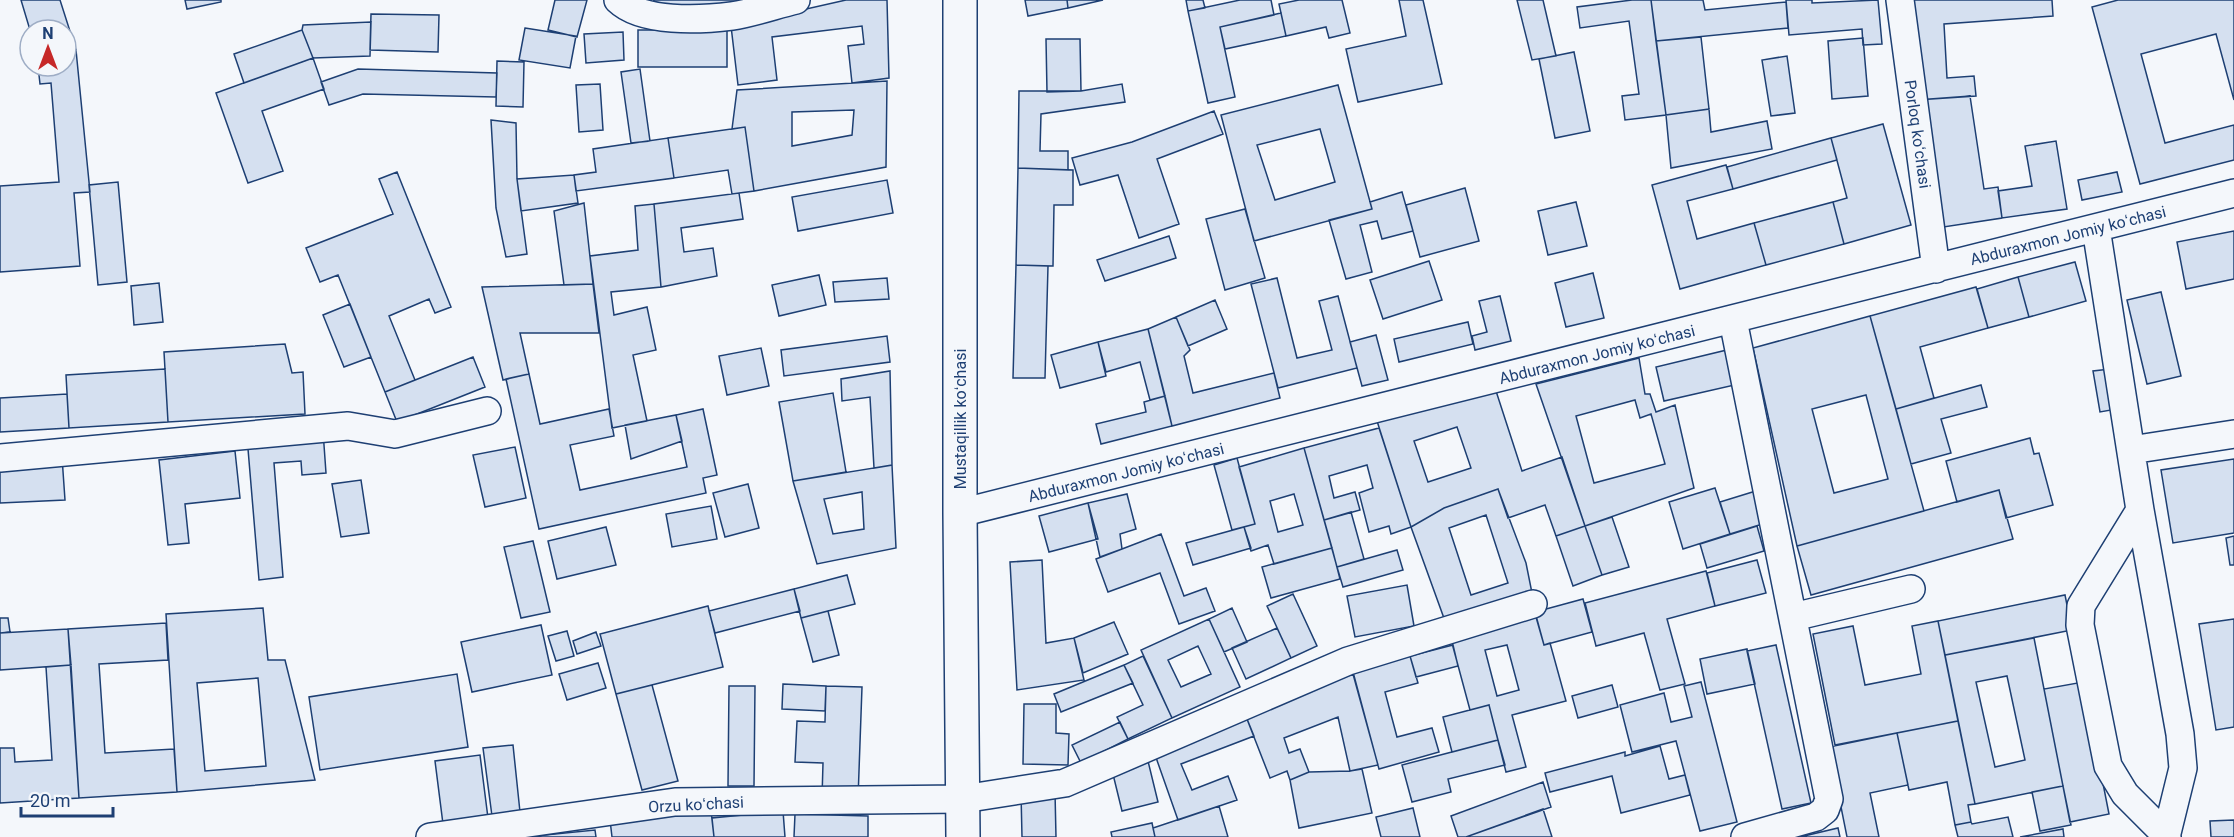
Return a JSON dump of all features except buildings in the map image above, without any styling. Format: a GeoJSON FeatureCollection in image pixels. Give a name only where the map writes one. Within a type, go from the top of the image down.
{"type":"FeatureCollection","features":[{"type":"Feature","properties":{"kind":"main road","name":"Mustaqillik koʻchasi"},"geometry":{"type":"LineString","coordinates":[[963,837],[960,513],[966,3]]}},
{"type":"Feature","properties":{"kind":"street"},"geometry":{"type":"LineString","coordinates":[[618,0],[624,6],[663,19],[733,16],[796,0]]}},
{"type":"Feature","properties":{"kind":"street","name":"Porloq koʻchasi"},"geometry":{"type":"LineString","coordinates":[[1900,0],[1936,269]]}},
{"type":"Feature","properties":{"kind":"street","name":"Abduraxmon Jomiy koʻchasi"},"geometry":{"type":"LineString","coordinates":[[960,513],[2234,193]]}},
{"type":"Feature","properties":{"kind":"street"},"geometry":{"type":"LineString","coordinates":[[2096,228],[2140,510],[2180,734],[2183,768],[2166,836]]}},
{"type":"Feature","properties":{"kind":"street"},"geometry":{"type":"LineString","coordinates":[[1733,320],[1829,799],[1825,810],[1816,817],[1744,837]]}},
{"type":"Feature","properties":{"kind":"street"},"geometry":{"type":"LineString","coordinates":[[0,458],[348,426],[394,434],[487,411]]}},
{"type":"Feature","properties":{"kind":"street"},"geometry":{"type":"LineString","coordinates":[[2131,450],[2234,434]]}},
{"type":"Feature","properties":{"kind":"street"},"geometry":{"type":"LineString","coordinates":[[2140,510],[2081,606],[2080,625],[2108,766],[2125,794],[2166,836]]}},
{"type":"Feature","properties":{"kind":"street"},"geometry":{"type":"LineString","coordinates":[[1793,617],[1911,589]]}},
{"type":"Feature","properties":{"kind":"street","name":"Orzu koʻchasi"},"geometry":{"type":"LineString","coordinates":[[430,837],[675,802],[963,799],[1065,783],[1348,661],[1533,604]]}}]}
